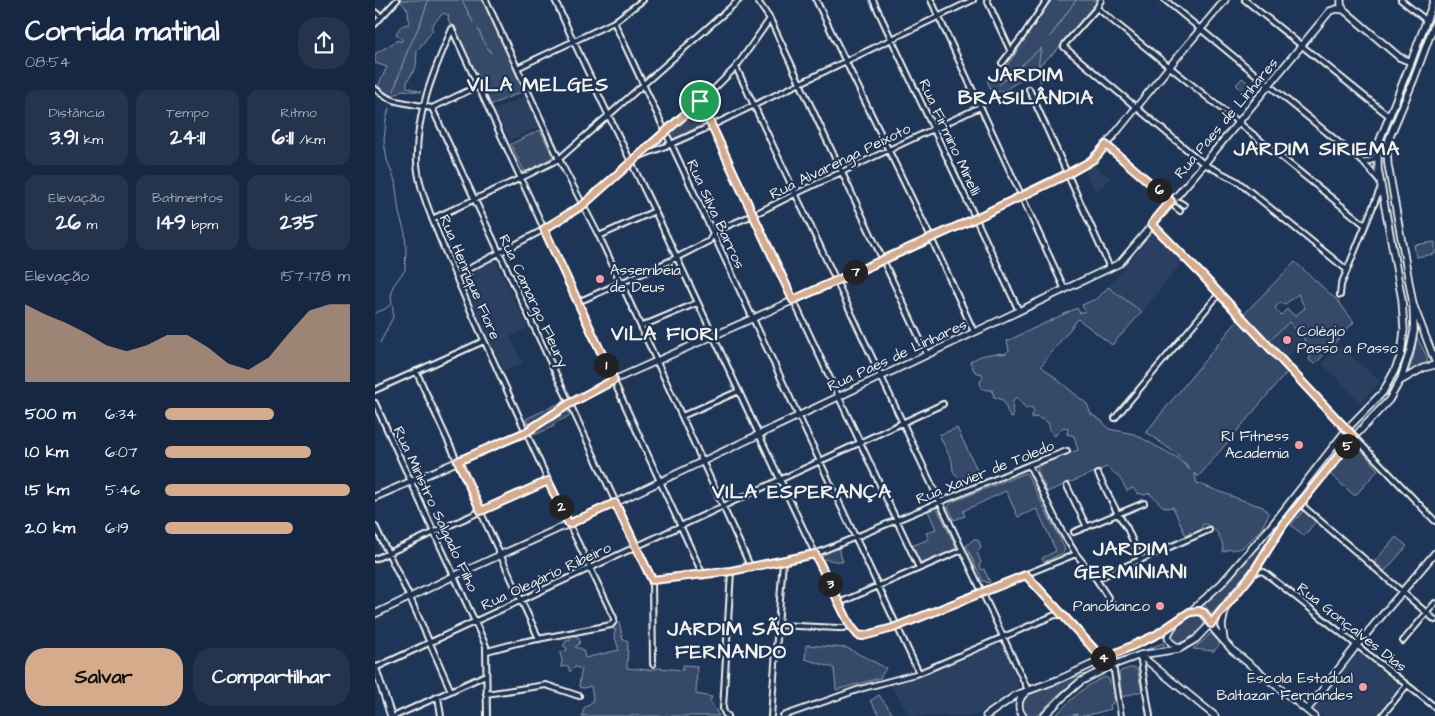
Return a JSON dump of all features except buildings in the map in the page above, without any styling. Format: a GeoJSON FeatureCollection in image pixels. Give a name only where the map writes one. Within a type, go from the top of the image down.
{"type":"FeatureCollection","features":[{"type":"Feature","properties":{"kind":"street"},"geometry":{"type":"LineString","coordinates":[[375,24],[397,0]]}},
{"type":"Feature","properties":{"kind":"street"},"geometry":{"type":"LineString","coordinates":[[486,0],[559,159],[599,236],[642,326],[751,568]]}},
{"type":"Feature","properties":{"kind":"street"},"geometry":{"type":"LineString","coordinates":[[555,0],[573,42],[655,211],[815,554],[850,625],[858,635],[863,636],[897,626],[1076,554]]}},
{"type":"Feature","properties":{"kind":"street"},"geometry":{"type":"LineString","coordinates":[[517,68],[614,22],[643,0]]}},
{"type":"Feature","properties":{"kind":"street"},"geometry":{"type":"LineString","coordinates":[[432,219],[559,159],[739,0]]}},
{"type":"Feature","properties":{"kind":"street"},"geometry":{"type":"LineString","coordinates":[[757,0],[770,19],[927,354]]}},
{"type":"Feature","properties":{"kind":"street"},"geometry":{"type":"LineString","coordinates":[[816,0],[931,238],[974,332]]}},
{"type":"Feature","properties":{"kind":"street","name":"Rua Firmino Minelli"},"geometry":{"type":"LineString","coordinates":[[873,0],[1019,311]]}},
{"type":"Feature","properties":{"kind":"street"},"geometry":{"type":"LineString","coordinates":[[931,0],[1065,290]]}},
{"type":"Feature","properties":{"kind":"street"},"geometry":{"type":"LineString","coordinates":[[638,156],[711,126],[973,0]]}},
{"type":"Feature","properties":{"kind":"street"},"geometry":{"type":"LineString","coordinates":[[987,0],[1011,52]]}},
{"type":"Feature","properties":{"kind":"street"},"geometry":{"type":"LineString","coordinates":[[1042,0],[1044,5]]}},
{"type":"Feature","properties":{"kind":"street"},"geometry":{"type":"LineString","coordinates":[[1002,63],[1022,38],[1047,0]]}},
{"type":"Feature","properties":{"kind":"street"},"geometry":{"type":"LineString","coordinates":[[1101,0],[1097,8],[1065,44],[1065,47],[1205,164],[1237,181],[1347,270]]}},
{"type":"Feature","properties":{"kind":"street"},"geometry":{"type":"LineString","coordinates":[[1165,0],[1363,163],[1380,184]]}},
{"type":"Feature","properties":{"kind":"street"},"geometry":{"type":"LineString","coordinates":[[375,497],[526,432],[569,404],[614,380],[976,218],[1068,174],[1094,159],[1225,0]]}},
{"type":"Feature","properties":{"kind":"street"},"geometry":{"type":"LineString","coordinates":[[1245,0],[1389,116]]}},
{"type":"Feature","properties":{"kind":"street"},"geometry":{"type":"LineString","coordinates":[[1341,0],[1344,10],[1399,57],[1411,62],[1417,62],[1422,57]]}},
{"type":"Feature","properties":{"kind":"street"},"geometry":{"type":"LineString","coordinates":[[1401,0],[1427,20]]}},
{"type":"Feature","properties":{"kind":"street"},"geometry":{"type":"LineString","coordinates":[[986,716],[1006,701],[1028,690],[1060,679],[1156,635],[1190,612],[1222,583],[1273,524],[1347,429],[1383,392],[1401,355],[1404,330],[1402,300],[1380,184],[1379,142],[1434,1]]}},
{"type":"Feature","properties":{"kind":"street"},"geometry":{"type":"LineString","coordinates":[[1097,8],[1365,226]]}},
{"type":"Feature","properties":{"kind":"street","name":"Rua Paes de Linhares"},"geometry":{"type":"LineString","coordinates":[[375,614],[703,462],[1120,263],[1152,224],[1173,204],[1330,11],[1344,10]]}},
{"type":"Feature","properties":{"kind":"street"},"geometry":{"type":"LineString","coordinates":[[375,12],[381,17]]}},
{"type":"Feature","properties":{"kind":"street"},"geometry":{"type":"LineString","coordinates":[[455,276],[544,229],[583,205],[717,87],[735,67],[770,19]]}},
{"type":"Feature","properties":{"kind":"street","name":"Rua Silva Barros"},"geometry":{"type":"LineString","coordinates":[[614,22],[919,673]]}},
{"type":"Feature","properties":{"kind":"street"},"geometry":{"type":"LineString","coordinates":[[1044,716],[1080,682],[1113,665],[1140,655],[1179,649],[1196,639],[1211,624],[1253,573],[1283,525],[1354,437],[1389,400],[1400,381],[1407,360],[1414,327],[1413,304],[1388,165],[1387,150],[1389,139],[1435,22]]}},
{"type":"Feature","properties":{"kind":"street","name":"Rua Henrique Fiore"},"geometry":{"type":"LineString","coordinates":[[478,86],[452,29],[430,82],[418,133],[417,163],[420,180],[432,219],[455,276],[548,481],[614,618],[613,623],[608,626],[539,639]]}},
{"type":"Feature","properties":{"kind":"street"},"geometry":{"type":"LineString","coordinates":[[735,67],[1028,690]]}},
{"type":"Feature","properties":{"kind":"street"},"geometry":{"type":"LineString","coordinates":[[375,89],[396,101],[432,108],[478,86],[703,575]]}},
{"type":"Feature","properties":{"kind":"street"},"geometry":{"type":"LineString","coordinates":[[1029,89],[1110,268]]}},
{"type":"Feature","properties":{"kind":"street"},"geometry":{"type":"LineString","coordinates":[[700,101],[919,568]]}},
{"type":"Feature","properties":{"kind":"street","name":"Rua Alvarenga Peixoto"},"geometry":{"type":"LineString","coordinates":[[578,302],[677,258],[681,254],[709,241],[715,231],[753,215],[981,107]]}},
{"type":"Feature","properties":{"kind":"street","name":"Rua Camargo Fleury"},"geometry":{"type":"LineString","coordinates":[[432,108],[652,580]]}},
{"type":"Feature","properties":{"kind":"street"},"geometry":{"type":"LineString","coordinates":[[1106,145],[1180,210]]}},
{"type":"Feature","properties":{"kind":"street"},"geometry":{"type":"LineString","coordinates":[[1363,163],[1373,160],[1378,153]]}},
{"type":"Feature","properties":{"kind":"street"},"geometry":{"type":"LineString","coordinates":[[1340,295],[1341,285],[1380,184]]}},
{"type":"Feature","properties":{"kind":"street"},"geometry":{"type":"LineString","coordinates":[[1179,202],[1184,206]]}},
{"type":"Feature","properties":{"kind":"street"},"geometry":{"type":"LineString","coordinates":[[599,236],[655,211]]}},
{"type":"Feature","properties":{"kind":"street"},"geometry":{"type":"LineString","coordinates":[[1152,224],[1203,273],[1219,294],[1227,299],[1315,396],[1435,521]]}},
{"type":"Feature","properties":{"kind":"street"},"geometry":{"type":"LineString","coordinates":[[1293,236],[1298,231]]}},
{"type":"Feature","properties":{"kind":"street"},"geometry":{"type":"LineString","coordinates":[[1115,418],[1219,294]]}},
{"type":"Feature","properties":{"kind":"street"},"geometry":{"type":"LineString","coordinates":[[642,326],[697,303]]}},
{"type":"Feature","properties":{"kind":"street"},"geometry":{"type":"LineString","coordinates":[[1400,381],[1423,368],[1434,359],[1413,304]]}},
{"type":"Feature","properties":{"kind":"street"},"geometry":{"type":"LineString","coordinates":[[1404,330],[1414,327],[1422,331]]}},
{"type":"Feature","properties":{"kind":"street"},"geometry":{"type":"LineString","coordinates":[[375,390],[484,341]]}},
{"type":"Feature","properties":{"kind":"street"},"geometry":{"type":"LineString","coordinates":[[1423,368],[1435,365]]}},
{"type":"Feature","properties":{"kind":"street"},"geometry":{"type":"LineString","coordinates":[[416,371],[539,639],[487,651],[487,716]]}},
{"type":"Feature","properties":{"kind":"street"},"geometry":{"type":"LineString","coordinates":[[682,416],[739,391]]}},
{"type":"Feature","properties":{"kind":"street","name":"Rua Ministro Salgado Filho"},"geometry":{"type":"LineString","coordinates":[[375,403],[455,576],[487,651]]}},
{"type":"Feature","properties":{"kind":"street","name":"Rua Olegário Ribeiro"},"geometry":{"type":"LineString","coordinates":[[375,668],[943,404]]}},
{"type":"Feature","properties":{"kind":"street","name":"Rua Xavier de Toledo"},"geometry":{"type":"LineString","coordinates":[[652,580],[751,568],[815,554],[1067,451]]}},
{"type":"Feature","properties":{"kind":"street"},"geometry":{"type":"LineString","coordinates":[[1029,465],[1062,532],[1109,599]]}},
{"type":"Feature","properties":{"kind":"street"},"geometry":{"type":"LineString","coordinates":[[1098,474],[1127,528],[1141,560]]}},
{"type":"Feature","properties":{"kind":"street"},"geometry":{"type":"LineString","coordinates":[[375,558],[548,481]]}},
{"type":"Feature","properties":{"kind":"street"},"geometry":{"type":"LineString","coordinates":[[1067,486],[1087,527]]}},
{"type":"Feature","properties":{"kind":"street"},"geometry":{"type":"LineString","coordinates":[[1303,500],[1304,507],[1435,620]]}},
{"type":"Feature","properties":{"kind":"street"},"geometry":{"type":"LineString","coordinates":[[1075,532],[1144,504]]}},
{"type":"Feature","properties":{"kind":"street"},"geometry":{"type":"LineString","coordinates":[[375,526],[451,690]]}},
{"type":"Feature","properties":{"kind":"street"},"geometry":{"type":"LineString","coordinates":[[1096,579],[1209,530]]}},
{"type":"Feature","properties":{"kind":"street"},"geometry":{"type":"LineString","coordinates":[[839,603],[962,550]]}},
{"type":"Feature","properties":{"kind":"street"},"geometry":{"type":"LineString","coordinates":[[1307,710],[1357,646],[1435,553]]}},
{"type":"Feature","properties":{"kind":"street"},"geometry":{"type":"LineString","coordinates":[[771,716],[783,561]]}},
{"type":"Feature","properties":{"kind":"street"},"geometry":{"type":"LineString","coordinates":[[728,716],[723,709],[731,571]]}},
{"type":"Feature","properties":{"kind":"street","name":"Rua Gonçalves Dias"},"geometry":{"type":"LineString","coordinates":[[1253,573],[1264,572],[1435,707]]}},
{"type":"Feature","properties":{"kind":"street"},"geometry":{"type":"LineString","coordinates":[[1026,575],[1103,659]]}},
{"type":"Feature","properties":{"kind":"street"},"geometry":{"type":"LineString","coordinates":[[652,580],[653,664]]}},
{"type":"Feature","properties":{"kind":"street"},"geometry":{"type":"LineString","coordinates":[[1403,641],[1435,603]]}},
{"type":"Feature","properties":{"kind":"street"},"geometry":{"type":"LineString","coordinates":[[1224,640],[1222,625],[1223,614],[1227,604]]}},
{"type":"Feature","properties":{"kind":"street"},"geometry":{"type":"LineString","coordinates":[[1055,607],[1057,609],[1055,615]]}},
{"type":"Feature","properties":{"kind":"street"},"geometry":{"type":"LineString","coordinates":[[1190,612],[1199,611],[1204,613],[1232,650],[1314,716]]}},
{"type":"Feature","properties":{"kind":"street"},"geometry":{"type":"LineString","coordinates":[[783,716],[860,689],[919,673],[1055,615],[1065,617]]}},
{"type":"Feature","properties":{"kind":"street"},"geometry":{"type":"LineString","coordinates":[[1176,621],[1170,630],[1168,639],[1170,643],[1179,649]]}},
{"type":"Feature","properties":{"kind":"street"},"geometry":{"type":"LineString","coordinates":[[778,625],[838,628],[850,625]]}},
{"type":"Feature","properties":{"kind":"street"},"geometry":{"type":"LineString","coordinates":[[1140,655],[1150,716]]}},
{"type":"Feature","properties":{"kind":"street"},"geometry":{"type":"LineString","coordinates":[[1140,655],[1215,716]]}},
{"type":"Feature","properties":{"kind":"street"},"geometry":{"type":"LineString","coordinates":[[1113,665],[1121,716]]}},
{"type":"Feature","properties":{"kind":"street"},"geometry":{"type":"LineString","coordinates":[[375,668],[391,716]]}},
{"type":"Feature","properties":{"kind":"street"},"geometry":{"type":"LineString","coordinates":[[395,716],[486,675]]}},
{"type":"Feature","properties":{"kind":"street"},"geometry":{"type":"LineString","coordinates":[[486,694],[546,685],[579,696]]}},
{"type":"Feature","properties":{"kind":"street"},"geometry":{"type":"LineString","coordinates":[[1382,716],[1407,685]]}},
{"type":"Feature","properties":{"kind":"street"},"geometry":{"type":"LineString","coordinates":[[1023,716],[1019,710],[1019,703],[1022,696],[1028,690]]}},
{"type":"Feature","properties":{"kind":"street"},"geometry":{"type":"LineString","coordinates":[[438,697],[441,716]]}},
{"type":"Feature","properties":{"kind":"shaded area"},"geometry":{"type":"Polygon","coordinates":[[[399,0],[485,0],[526,90],[488,106],[448,19],[449,16],[444,13],[431,27],[433,30],[417,51],[416,67],[407,82],[407,87],[421,92],[402,90],[395,95],[387,93],[378,86],[387,67],[375,63],[375,54],[398,40],[401,42],[402,39],[396,35],[397,32],[404,25],[409,24],[408,10],[399,0]]]}},
{"type":"Feature","properties":{"kind":"shaded area"},"geometry":{"type":"Polygon","coordinates":[[[1051,0],[1098,0],[1055,52],[1021,80],[1005,90],[997,92],[991,90],[987,80],[999,74],[1009,63],[1051,0]]]}},
{"type":"Feature","properties":{"kind":"shaded area"},"geometry":{"type":"Polygon","coordinates":[[[1242,78],[1259,92],[1253,100],[1236,85],[1242,78]]]}},
{"type":"Feature","properties":{"kind":"shaded area"},"geometry":{"type":"Polygon","coordinates":[[[526,96],[542,126],[510,140],[494,110],[526,96]]]}},
{"type":"Feature","properties":{"kind":"shaded area"},"geometry":{"type":"Polygon","coordinates":[[[698,104],[708,122],[672,140],[666,130],[698,104]]]}},
{"type":"Feature","properties":{"kind":"shaded area"},"geometry":{"type":"Polygon","coordinates":[[[540,130],[553,157],[524,171],[511,144],[540,130]]]}},
{"type":"Feature","properties":{"kind":"shaded area"},"geometry":{"type":"Polygon","coordinates":[[[1094,165],[1110,178],[1095,191],[1085,171],[1094,165]]]}},
{"type":"Feature","properties":{"kind":"shaded area"},"geometry":{"type":"Polygon","coordinates":[[[1153,233],[1183,261],[1142,312],[1108,287],[1153,233]]]}},
{"type":"Feature","properties":{"kind":"shaded area"},"geometry":{"type":"Polygon","coordinates":[[[1435,242],[1435,254],[1416,257],[1414,245],[1435,242]]]}},
{"type":"Feature","properties":{"kind":"shaded area"},"geometry":{"type":"Polygon","coordinates":[[[495,260],[528,328],[510,336],[523,363],[504,371],[461,278],[495,260]]]}},
{"type":"Feature","properties":{"kind":"shaded area"},"geometry":{"type":"Polygon","coordinates":[[[1295,262],[1338,301],[1354,322],[1314,364],[1309,360],[1313,349],[1304,345],[1305,340],[1289,322],[1269,341],[1244,314],[1295,262]],[[1298,294],[1284,305],[1280,302],[1275,308],[1281,315],[1287,309],[1295,316],[1305,308],[1298,294]]]}},
{"type":"Feature","properties":{"kind":"shaded area"},"geometry":{"type":"Polygon","coordinates":[[[1108,287],[1142,312],[1112,345],[1078,319],[1041,366],[1087,404],[1091,414],[1102,421],[1109,429],[1134,434],[1176,457],[1190,470],[1178,455],[1146,432],[1238,320],[1287,372],[1198,477],[1194,473],[1197,483],[1263,507],[1269,514],[1260,531],[1242,548],[1223,552],[1218,534],[1211,527],[1203,524],[1200,532],[1185,534],[1173,507],[1165,508],[1149,493],[1145,495],[1137,493],[1133,488],[1127,491],[1119,477],[1107,467],[1047,492],[1037,469],[1041,465],[1078,450],[1074,436],[1067,434],[1068,428],[1063,427],[1055,436],[1048,422],[1031,417],[1034,412],[1032,407],[1026,409],[1017,397],[1012,405],[1013,418],[1010,417],[1003,400],[994,397],[992,390],[981,388],[982,374],[975,372],[970,362],[987,355],[1005,354],[1009,350],[1007,341],[1077,308],[1080,313],[1085,311],[1082,305],[1098,298],[1108,287]]]}},
{"type":"Feature","properties":{"kind":"shaded area","name":"Colégio Passo a Passo"},"geometry":{"type":"Polygon","coordinates":[[[1288,322],[1305,340],[1286,359],[1269,341],[1288,322]]]}},
{"type":"Feature","properties":{"kind":"shaded area"},"geometry":{"type":"Polygon","coordinates":[[[1417,337],[1427,357],[1427,362],[1423,366],[1408,372],[1413,359],[1417,337]]]}},
{"type":"Feature","properties":{"kind":"shaded area"},"geometry":{"type":"Polygon","coordinates":[[[1340,346],[1380,381],[1361,404],[1322,363],[1340,346]]]}},
{"type":"Feature","properties":{"kind":"shaded area"},"geometry":{"type":"Polygon","coordinates":[[[564,401],[561,406],[532,424],[528,424],[526,419],[564,401]]]}},
{"type":"Feature","properties":{"kind":"shaded area"},"geometry":{"type":"Polygon","coordinates":[[[566,410],[571,415],[553,424],[554,426],[532,436],[531,431],[566,410]]]}},
{"type":"Feature","properties":{"kind":"shaded area"},"geometry":{"type":"Polygon","coordinates":[[[957,428],[982,480],[961,487],[959,479],[953,471],[952,461],[939,435],[957,428]]]}},
{"type":"Feature","properties":{"kind":"shaded area"},"geometry":{"type":"Polygon","coordinates":[[[1348,432],[1283,516],[1252,566],[1212,614],[1204,605],[1237,571],[1348,432]]]}},
{"type":"Feature","properties":{"kind":"shaded area"},"geometry":{"type":"Polygon","coordinates":[[[1351,447],[1360,448],[1378,470],[1355,496],[1330,474],[1351,447]]]}},
{"type":"Feature","properties":{"kind":"shaded area"},"geometry":{"type":"Polygon","coordinates":[[[1025,473],[1065,549],[1063,553],[1044,562],[1042,558],[1056,551],[1037,509],[1018,517],[1006,491],[963,511],[965,516],[954,520],[948,507],[952,502],[1025,473]]]}},
{"type":"Feature","properties":{"kind":"shaded area"},"geometry":{"type":"Polygon","coordinates":[[[934,508],[938,510],[956,547],[953,551],[924,563],[918,559],[912,546],[929,539],[926,533],[936,529],[928,511],[934,508]]]}},
{"type":"Feature","properties":{"kind":"shaded area"},"geometry":{"type":"Polygon","coordinates":[[[1303,511],[1317,520],[1304,536],[1291,525],[1303,511]]]}},
{"type":"Feature","properties":{"kind":"shaded area"},"geometry":{"type":"Polygon","coordinates":[[[1396,537],[1407,546],[1385,571],[1374,562],[1396,537]]]}},
{"type":"Feature","properties":{"kind":"shaded area"},"geometry":{"type":"Polygon","coordinates":[[[974,539],[979,541],[981,548],[977,552],[981,563],[979,565],[982,570],[984,569],[989,583],[983,581],[966,546],[974,539]]]}},
{"type":"Feature","properties":{"kind":"shaded area"},"geometry":{"type":"Polygon","coordinates":[[[838,547],[843,562],[823,559],[824,553],[838,547]]]}},
{"type":"Feature","properties":{"kind":"shaded area"},"geometry":{"type":"Polygon","coordinates":[[[1196,614],[1200,614],[1205,618],[1202,628],[1188,640],[1177,643],[1172,642],[1169,634],[1171,631],[1196,614]]]}},
{"type":"Feature","properties":{"kind":"shaded area"},"geometry":{"type":"Polygon","coordinates":[[[619,622],[623,640],[628,642],[627,668],[683,670],[683,665],[697,666],[696,694],[712,697],[710,701],[719,716],[582,716],[584,708],[592,702],[591,686],[579,687],[582,669],[575,667],[570,672],[568,666],[561,667],[560,653],[567,650],[563,646],[566,641],[571,640],[570,637],[572,635],[578,637],[580,641],[575,647],[583,650],[585,658],[619,650],[614,634],[616,630],[614,630],[613,624],[619,622]]]}},
{"type":"Feature","properties":{"kind":"shaded area"},"geometry":{"type":"Polygon","coordinates":[[[1211,633],[1220,644],[1214,651],[1193,649],[1204,640],[1211,633]]]}},
{"type":"Feature","properties":{"kind":"shaded area"},"geometry":{"type":"Polygon","coordinates":[[[1163,643],[1167,651],[1152,652],[1083,677],[1060,693],[1039,714],[1026,714],[1022,708],[1024,697],[1067,679],[1090,673],[1163,643]]]}},
{"type":"Feature","properties":{"kind":"shaded area"},"geometry":{"type":"Polygon","coordinates":[[[806,645],[847,648],[886,668],[880,678],[836,690],[834,668],[805,659],[806,645]]]}},
{"type":"Feature","properties":{"kind":"shaded area"},"geometry":{"type":"Polygon","coordinates":[[[995,645],[1005,648],[1018,683],[1017,688],[974,716],[910,716],[890,684],[916,678],[995,645]]]}},
{"type":"Feature","properties":{"kind":"shaded area","name":"Escola Estadual Baltazar Fernandes"},"geometry":{"type":"Polygon","coordinates":[[[1360,654],[1397,684],[1398,690],[1376,716],[1323,716],[1313,706],[1354,655],[1360,654]]]}},
{"type":"Feature","properties":{"kind":"shaded area"},"geometry":{"type":"Polygon","coordinates":[[[1130,668],[1137,669],[1142,691],[1122,697],[1119,673],[1130,668]]]}},
{"type":"Feature","properties":{"kind":"shaded area"},"geometry":{"type":"Polygon","coordinates":[[[1105,677],[1109,679],[1114,702],[1110,705],[1111,709],[1085,716],[1078,716],[1077,714],[1055,716],[1084,689],[1105,677]]]}},
{"type":"Feature","properties":{"kind":"shaded area"},"geometry":{"type":"Polygon","coordinates":[[[879,695],[892,713],[887,716],[880,716],[870,701],[879,695]]]}},
{"type":"Feature","properties":{"kind":"waterway"},"geometry":{"type":"LineString","coordinates":[[394,91],[405,57],[428,0]]}},
{"type":"Feature","properties":{"kind":"waterway"},"geometry":{"type":"LineString","coordinates":[[462,0],[473,22]]}},
{"type":"Feature","properties":{"kind":"waterway"},"geometry":{"type":"LineString","coordinates":[[1050,37],[1076,0]]}},
{"type":"Feature","properties":{"kind":"waterway"},"geometry":{"type":"LineString","coordinates":[[478,29],[491,53]]}},
{"type":"Feature","properties":{"kind":"waterway"},"geometry":{"type":"LineString","coordinates":[[999,85],[1041,48]]}},
{"type":"Feature","properties":{"kind":"waterway"},"geometry":{"type":"LineString","coordinates":[[1041,49],[1039,69],[1045,101]]}},
{"type":"Feature","properties":{"kind":"waterway"},"geometry":{"type":"LineString","coordinates":[[380,343],[393,317],[391,298],[393,286],[405,270],[406,249],[405,233],[399,213],[395,181],[387,160],[384,141],[389,108]]}},
{"type":"Feature","properties":{"kind":"waterway"},"geometry":{"type":"LineString","coordinates":[[375,313],[391,304]]}},
{"type":"Feature","properties":{"kind":"place","name":"Assembeia de Deus"},"geometry":{"type":"Point","coordinates":[600,279]}},
{"type":"Feature","properties":{"kind":"place","name":"Colégio Passo a Passo"},"geometry":{"type":"Point","coordinates":[1287,340]}},
{"type":"Feature","properties":{"kind":"place","name":"R1 Fitness Academia"},"geometry":{"type":"Point","coordinates":[1299,445]}},
{"type":"Feature","properties":{"kind":"place","name":"Panobianco"},"geometry":{"type":"Point","coordinates":[1160,606]}},
{"type":"Feature","properties":{"kind":"place","name":"Escola Estadual Baltazar Fernandes"},"geometry":{"type":"Point","coordinates":[1363,687]}},
{"type":"Feature","properties":{"kind":"district","name":"VILA MELGES"},"geometry":{"type":"Point","coordinates":[538,84]}},
{"type":"Feature","properties":{"kind":"district","name":"JARDIM BRASILÂNDIA"},"geometry":{"type":"Point","coordinates":[1026,86]}},
{"type":"Feature","properties":{"kind":"district","name":"JARDIM SIRIEMA"},"geometry":{"type":"Point","coordinates":[1317,148]}},
{"type":"Feature","properties":{"kind":"district","name":"VILA FIORI"},"geometry":{"type":"Point","coordinates":[665,333]}},
{"type":"Feature","properties":{"kind":"district","name":"VILA ESPERANÇA"},"geometry":{"type":"Point","coordinates":[802,491]}},
{"type":"Feature","properties":{"kind":"district","name":"JARDIM GERMINIANI"},"geometry":{"type":"Point","coordinates":[1131,560]}},
{"type":"Feature","properties":{"kind":"district","name":"JARDIM SÃO FERNANDO"},"geometry":{"type":"Point","coordinates":[731,640]}},
{"type":"Feature","properties":{"kind":"route"},"geometry":{"type":"LineString","coordinates":[[700,101],[793,300],[976,218],[1068,174],[1089,163],[1106,145],[1171,201],[1152,224],[1354,437],[1283,525],[1253,573],[1211,624],[1204,613],[1199,611],[1190,612],[1156,635],[1103,659],[1026,575],[893,628],[863,636],[858,635],[850,625],[815,554],[731,571],[652,580],[615,503],[569,524],[548,481],[481,511],[458,461],[526,432],[569,404],[614,380],[544,229],[583,205],[700,101]]}}]}
